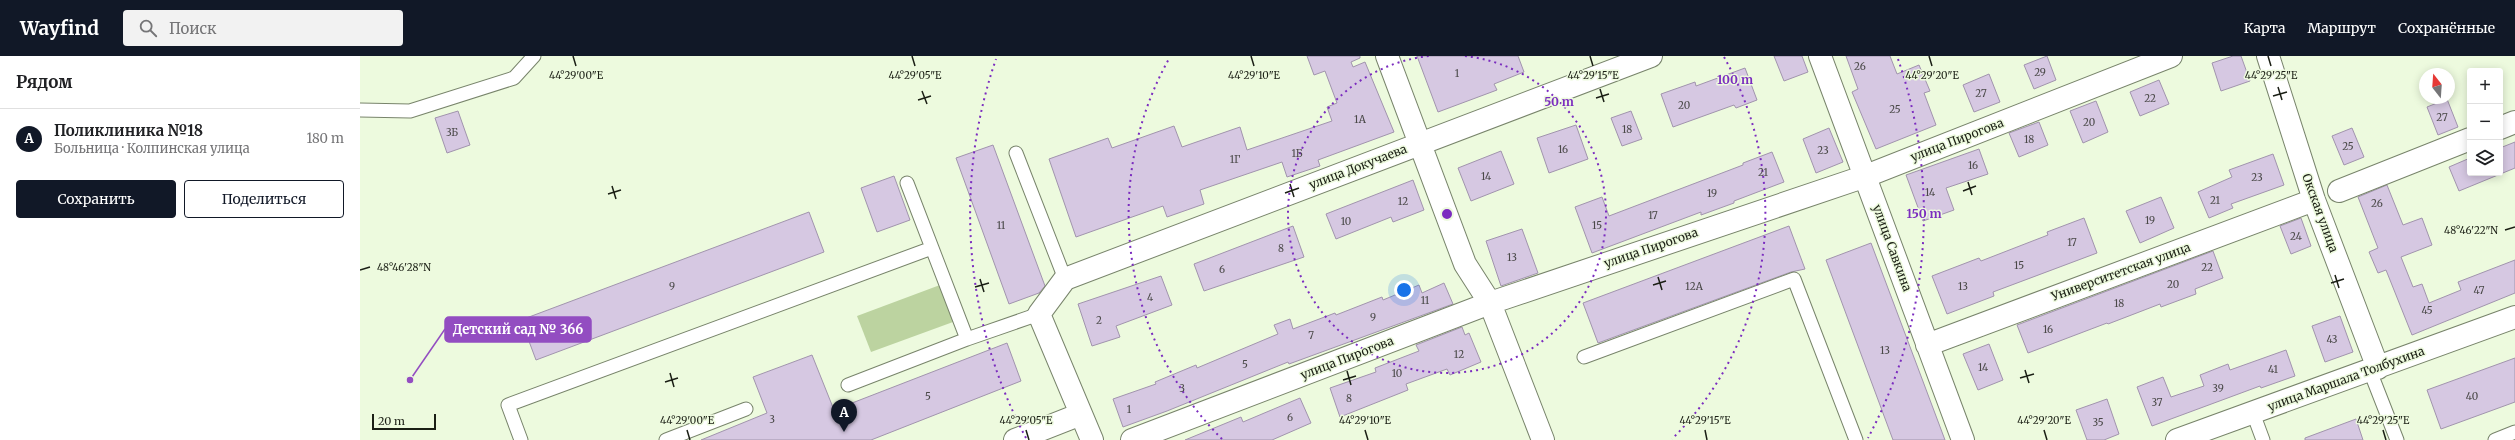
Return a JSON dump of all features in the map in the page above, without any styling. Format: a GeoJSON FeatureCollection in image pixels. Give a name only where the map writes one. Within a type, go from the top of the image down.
{"type":"FeatureCollection","features":[{"type":"Feature","properties":{"kind":"street"},"geometry":{"type":"LineString","coordinates":[[1387,56],[1465,264],[1490,303],[1543,440]]}},
{"type":"Feature","properties":{"kind":"street","name":"улица Докучаева"},"geometry":{"type":"LineString","coordinates":[[1065,279],[1651,56]]}},
{"type":"Feature","properties":{"kind":"street","name":"улица Савкина"},"geometry":{"type":"LineString","coordinates":[[1820,56],[1866,176],[1962,440]]}},
{"type":"Feature","properties":{"kind":"street","name":"улица Пирогова"},"geometry":{"type":"LineString","coordinates":[[1132,440],[1490,303],[1866,176],[2171,56]]}},
{"type":"Feature","properties":{"kind":"street","name":"Окская улица"},"geometry":{"type":"LineString","coordinates":[[2268,56],[2314,200],[2374,369]]}},
{"type":"Feature","properties":{"kind":"street"},"geometry":{"type":"LineString","coordinates":[[2503,127],[2515,122]]}},
{"type":"Feature","properties":{"kind":"street"},"geometry":{"type":"LineString","coordinates":[[2339,190],[2467,140]]}},
{"type":"Feature","properties":{"kind":"street","name":"Университетская улица"},"geometry":{"type":"LineString","coordinates":[[1927,345],[2314,200]]}},
{"type":"Feature","properties":{"kind":"street"},"geometry":{"type":"LineString","coordinates":[[1065,279],[1039,314],[1092,440]]}},
{"type":"Feature","properties":{"kind":"street","name":"улица Маршала Толбухина"},"geometry":{"type":"LineString","coordinates":[[2177,440],[2515,317]]}},
{"type":"Feature","properties":{"kind":"street"},"geometry":{"type":"LineString","coordinates":[[1015,440],[1081,414]]}},
{"type":"Feature","properties":{"kind":"lane"},"geometry":{"type":"LineString","coordinates":[[360,110],[410,111],[417,109],[514,78],[534,56]]}},
{"type":"Feature","properties":{"kind":"lane"},"geometry":{"type":"LineString","coordinates":[[1016,154],[1065,279]]}},
{"type":"Feature","properties":{"kind":"lane"},"geometry":{"type":"LineString","coordinates":[[907,183],[968,339]]}},
{"type":"Feature","properties":{"kind":"lane"},"geometry":{"type":"LineString","coordinates":[[521,440],[508,405],[932,248]]}},
{"type":"Feature","properties":{"kind":"lane"},"geometry":{"type":"LineString","coordinates":[[1584,357],[1794,279],[1856,440]]}},
{"type":"Feature","properties":{"kind":"lane"},"geometry":{"type":"LineString","coordinates":[[848,385],[968,339],[1039,314]]}},
{"type":"Feature","properties":{"kind":"lane"},"geometry":{"type":"LineString","coordinates":[[2374,369],[2397,440]]}},
{"type":"Feature","properties":{"kind":"lane"},"geometry":{"type":"LineString","coordinates":[[666,440],[746,409]]}},
{"type":"Feature","properties":{"kind":"lane"},"geometry":{"type":"LineString","coordinates":[[2254,413],[2263,440]]}},
{"type":"Feature","properties":{"kind":"lane"},"geometry":{"type":"LineString","coordinates":[[2495,440],[2515,432]]}},
{"type":"Feature","properties":{"kind":"green space"},"geometry":{"type":"Polygon","coordinates":[[[940,285],[953,322],[871,352],[857,316],[940,285]]]}},
{"type":"Feature","properties":{"kind":"building"},"geometry":{"type":"Polygon","coordinates":[[[1307,56],[1360,56],[1360,58],[1351,62],[1353,67],[1365,62],[1394,132],[1318,160],[1320,166],[1287,177],[1282,162],[1200,190],[1204,204],[1167,217],[1163,206],[1076,237],[1049,159],[1108,138],[1112,148],[1174,126],[1182,147],[1240,127],[1247,150],[1332,121],[1327,107],[1337,103],[1325,71],[1314,75],[1307,56]]]}},
{"type":"Feature","properties":{"kind":"building"},"geometry":{"type":"Polygon","coordinates":[[[1417,56],[1518,56],[1524,72],[1494,84],[1497,90],[1438,112],[1417,56]]]}},
{"type":"Feature","properties":{"kind":"building"},"geometry":{"type":"Polygon","coordinates":[[[1774,56],[1802,56],[1808,72],[1784,81],[1774,56]]]}},
{"type":"Feature","properties":{"kind":"building"},"geometry":{"type":"Polygon","coordinates":[[[1846,56],[1890,56],[1897,74],[1919,65],[1930,91],[1924,93],[1936,125],[1876,149],[1852,92],[1858,89],[1846,56]]]}},
{"type":"Feature","properties":{"kind":"building"},"geometry":{"type":"Polygon","coordinates":[[[2047,56],[2056,80],[2034,89],[2024,65],[2047,56]]]}},
{"type":"Feature","properties":{"kind":"building"},"geometry":{"type":"Polygon","coordinates":[[[2233,56],[2241,56],[2250,81],[2221,91],[2212,63],[2233,56]]]}},
{"type":"Feature","properties":{"kind":"building"},"geometry":{"type":"Polygon","coordinates":[[[1745,68],[1757,100],[1736,108],[1734,105],[1673,127],[1661,94],[1695,82],[1696,86],[1745,68]]]}},
{"type":"Feature","properties":{"kind":"building"},"geometry":{"type":"Polygon","coordinates":[[[1989,74],[2000,102],[1974,112],[1963,85],[1989,74]]]}},
{"type":"Feature","properties":{"kind":"building"},"geometry":{"type":"Polygon","coordinates":[[[2159,80],[2169,104],[2140,116],[2130,92],[2159,80]]]}},
{"type":"Feature","properties":{"kind":"building"},"geometry":{"type":"Polygon","coordinates":[[[2096,101],[2108,132],[2083,143],[2070,111],[2096,101]]]}},
{"type":"Feature","properties":{"kind":"building"},"geometry":{"type":"Polygon","coordinates":[[[2434,104],[2449,104],[2458,127],[2438,135],[2427,107],[2434,104]]]}},
{"type":"Feature","properties":{"kind":"building"},"geometry":{"type":"Polygon","coordinates":[[[458,111],[470,145],[447,153],[435,118],[458,111]]]}},
{"type":"Feature","properties":{"kind":"building"},"geometry":{"type":"Polygon","coordinates":[[[1631,111],[1642,139],[1622,146],[1611,118],[1631,111]]]}},
{"type":"Feature","properties":{"kind":"building"},"geometry":{"type":"Polygon","coordinates":[[[2039,122],[2048,145],[2019,157],[2009,133],[2039,122]]]}},
{"type":"Feature","properties":{"kind":"building"},"geometry":{"type":"Polygon","coordinates":[[[1576,125],[1588,159],[1549,173],[1537,138],[1576,125]]]}},
{"type":"Feature","properties":{"kind":"building"},"geometry":{"type":"Polygon","coordinates":[[[1829,128],[1843,162],[1816,173],[1803,139],[1829,128]]]}},
{"type":"Feature","properties":{"kind":"building"},"geometry":{"type":"Polygon","coordinates":[[[2352,128],[2364,157],[2344,165],[2332,136],[2352,128]]]}},
{"type":"Feature","properties":{"kind":"building"},"geometry":{"type":"Polygon","coordinates":[[[2515,142],[2515,168],[2503,173],[2503,147],[2515,142]]]}},
{"type":"Feature","properties":{"kind":"building"},"geometry":{"type":"Polygon","coordinates":[[[993,145],[1045,286],[1039,293],[1009,304],[956,158],[993,145]]]}},
{"type":"Feature","properties":{"kind":"building"},"geometry":{"type":"Polygon","coordinates":[[[1979,149],[1988,174],[1946,188],[1954,210],[1923,221],[1906,175],[1979,149]]]}},
{"type":"Feature","properties":{"kind":"building"},"geometry":{"type":"Polygon","coordinates":[[[1501,151],[1514,184],[1471,201],[1458,168],[1501,151]]]}},
{"type":"Feature","properties":{"kind":"building"},"geometry":{"type":"Polygon","coordinates":[[[1772,152],[1784,182],[1734,201],[1734,203],[1701,215],[1701,212],[1592,253],[1575,207],[1602,197],[1609,216],[1743,165],[1743,163],[1772,152]]]}},
{"type":"Feature","properties":{"kind":"building"},"geometry":{"type":"Polygon","coordinates":[[[2273,154],[2284,185],[2231,204],[2233,208],[2209,218],[2198,192],[2232,177],[2229,170],[2273,154]]]}},
{"type":"Feature","properties":{"kind":"building"},"geometry":{"type":"Polygon","coordinates":[[[2467,159],[2467,176],[2496,176],[2459,191],[2449,167],[2467,159]]]}},
{"type":"Feature","properties":{"kind":"building"},"geometry":{"type":"Polygon","coordinates":[[[894,176],[910,220],[877,232],[861,188],[894,176]]]}},
{"type":"Feature","properties":{"kind":"building"},"geometry":{"type":"Polygon","coordinates":[[[1413,180],[1424,210],[1393,222],[1391,217],[1336,239],[1326,214],[1413,180]]]}},
{"type":"Feature","properties":{"kind":"building"},"geometry":{"type":"Polygon","coordinates":[[[2387,185],[2403,225],[2422,218],[2432,245],[2401,257],[2413,287],[2422,284],[2429,303],[2461,290],[2458,282],[2515,260],[2515,293],[2412,335],[2386,270],[2378,273],[2369,252],[2378,248],[2358,197],[2387,185]]]}},
{"type":"Feature","properties":{"kind":"building"},"geometry":{"type":"Polygon","coordinates":[[[2161,197],[2174,228],[2140,243],[2126,211],[2161,197]]]}},
{"type":"Feature","properties":{"kind":"building"},"geometry":{"type":"Polygon","coordinates":[[[809,212],[824,252],[536,360],[521,320],[809,212]]]}},
{"type":"Feature","properties":{"kind":"building"},"geometry":{"type":"Polygon","coordinates":[[[2084,218],[2097,253],[1993,292],[1994,296],[1947,314],[1932,276],[1979,258],[1981,261],[2048,235],[2047,232],[2084,218]]]}},
{"type":"Feature","properties":{"kind":"building"},"geometry":{"type":"Polygon","coordinates":[[[2301,218],[2311,246],[2291,254],[2280,226],[2301,218]]]}},
{"type":"Feature","properties":{"kind":"building"},"geometry":{"type":"Polygon","coordinates":[[[1293,226],[1304,257],[1204,291],[1194,264],[1293,226]]]}},
{"type":"Feature","properties":{"kind":"building"},"geometry":{"type":"Polygon","coordinates":[[[1789,226],[1805,269],[1791,272],[1598,343],[1583,303],[1789,226]]]}},
{"type":"Feature","properties":{"kind":"building"},"geometry":{"type":"Polygon","coordinates":[[[1522,229],[1538,273],[1501,286],[1486,241],[1522,229]]]}},
{"type":"Feature","properties":{"kind":"building"},"geometry":{"type":"Polygon","coordinates":[[[1871,243],[1945,440],[1893,440],[1826,260],[1871,243]]]}},
{"type":"Feature","properties":{"kind":"building"},"geometry":{"type":"Polygon","coordinates":[[[2213,251],[2223,278],[2195,289],[2196,294],[2161,307],[2160,304],[2028,353],[2017,325],[2213,251]]]}},
{"type":"Feature","properties":{"kind":"building"},"geometry":{"type":"Polygon","coordinates":[[[1161,276],[1172,305],[1116,326],[1120,337],[1092,346],[1078,304],[1161,276]]]}},
{"type":"Feature","properties":{"kind":"building"},"geometry":{"type":"Polygon","coordinates":[[[1444,283],[1453,304],[1289,364],[1288,362],[1167,411],[1123,427],[1113,399],[1156,384],[1155,382],[1196,365],[1197,368],[1278,334],[1274,325],[1290,319],[1293,329],[1335,313],[1336,315],[1382,297],[1383,300],[1419,285],[1422,293],[1444,283]]]}},
{"type":"Feature","properties":{"kind":"building"},"geometry":{"type":"Polygon","coordinates":[[[2340,316],[2353,352],[2325,362],[2312,326],[2340,316]]]}},
{"type":"Feature","properties":{"kind":"building"},"geometry":{"type":"Polygon","coordinates":[[[1462,327],[1465,335],[1469,333],[1481,362],[1450,375],[1447,369],[1406,384],[1408,390],[1340,417],[1330,388],[1376,372],[1375,368],[1419,351],[1416,345],[1462,327]]]}},
{"type":"Feature","properties":{"kind":"building"},"geometry":{"type":"Polygon","coordinates":[[[1007,343],[1021,381],[871,440],[701,440],[767,413],[753,377],[812,355],[834,410],[1007,343]]]}},
{"type":"Feature","properties":{"kind":"building"},"geometry":{"type":"Polygon","coordinates":[[[1989,344],[2003,380],[1978,390],[1963,354],[1989,344]]]}},
{"type":"Feature","properties":{"kind":"building"},"geometry":{"type":"Polygon","coordinates":[[[2286,350],[2295,376],[2261,388],[2260,386],[2152,426],[2137,387],[2163,377],[2171,397],[2204,386],[2200,375],[2228,364],[2230,370],[2286,350]]]}},
{"type":"Feature","properties":{"kind":"building"},"geometry":{"type":"Polygon","coordinates":[[[2515,358],[2515,402],[2441,429],[2427,390],[2515,358]]]}},
{"type":"Feature","properties":{"kind":"building"},"geometry":{"type":"Polygon","coordinates":[[[1300,398],[1311,423],[1272,440],[1185,440],[1241,417],[1243,422],[1300,398]]]}},
{"type":"Feature","properties":{"kind":"building"},"geometry":{"type":"Polygon","coordinates":[[[2107,399],[2119,434],[2104,440],[2087,440],[2076,410],[2107,399]]]}},
{"type":"Feature","properties":{"kind":"building"},"geometry":{"type":"Polygon","coordinates":[[[2356,419],[2363,440],[2305,440],[2305,438],[2356,419]]]}},
{"type":"Feature","properties":{"kind":"place","name":"Детский сад № 366"},"geometry":{"type":"Point","coordinates":[410,380]}},
{"type":"Feature","properties":{"kind":"place","name":"Поликлиника №18"},"geometry":{"type":"Point","coordinates":[844,432]}}]}
